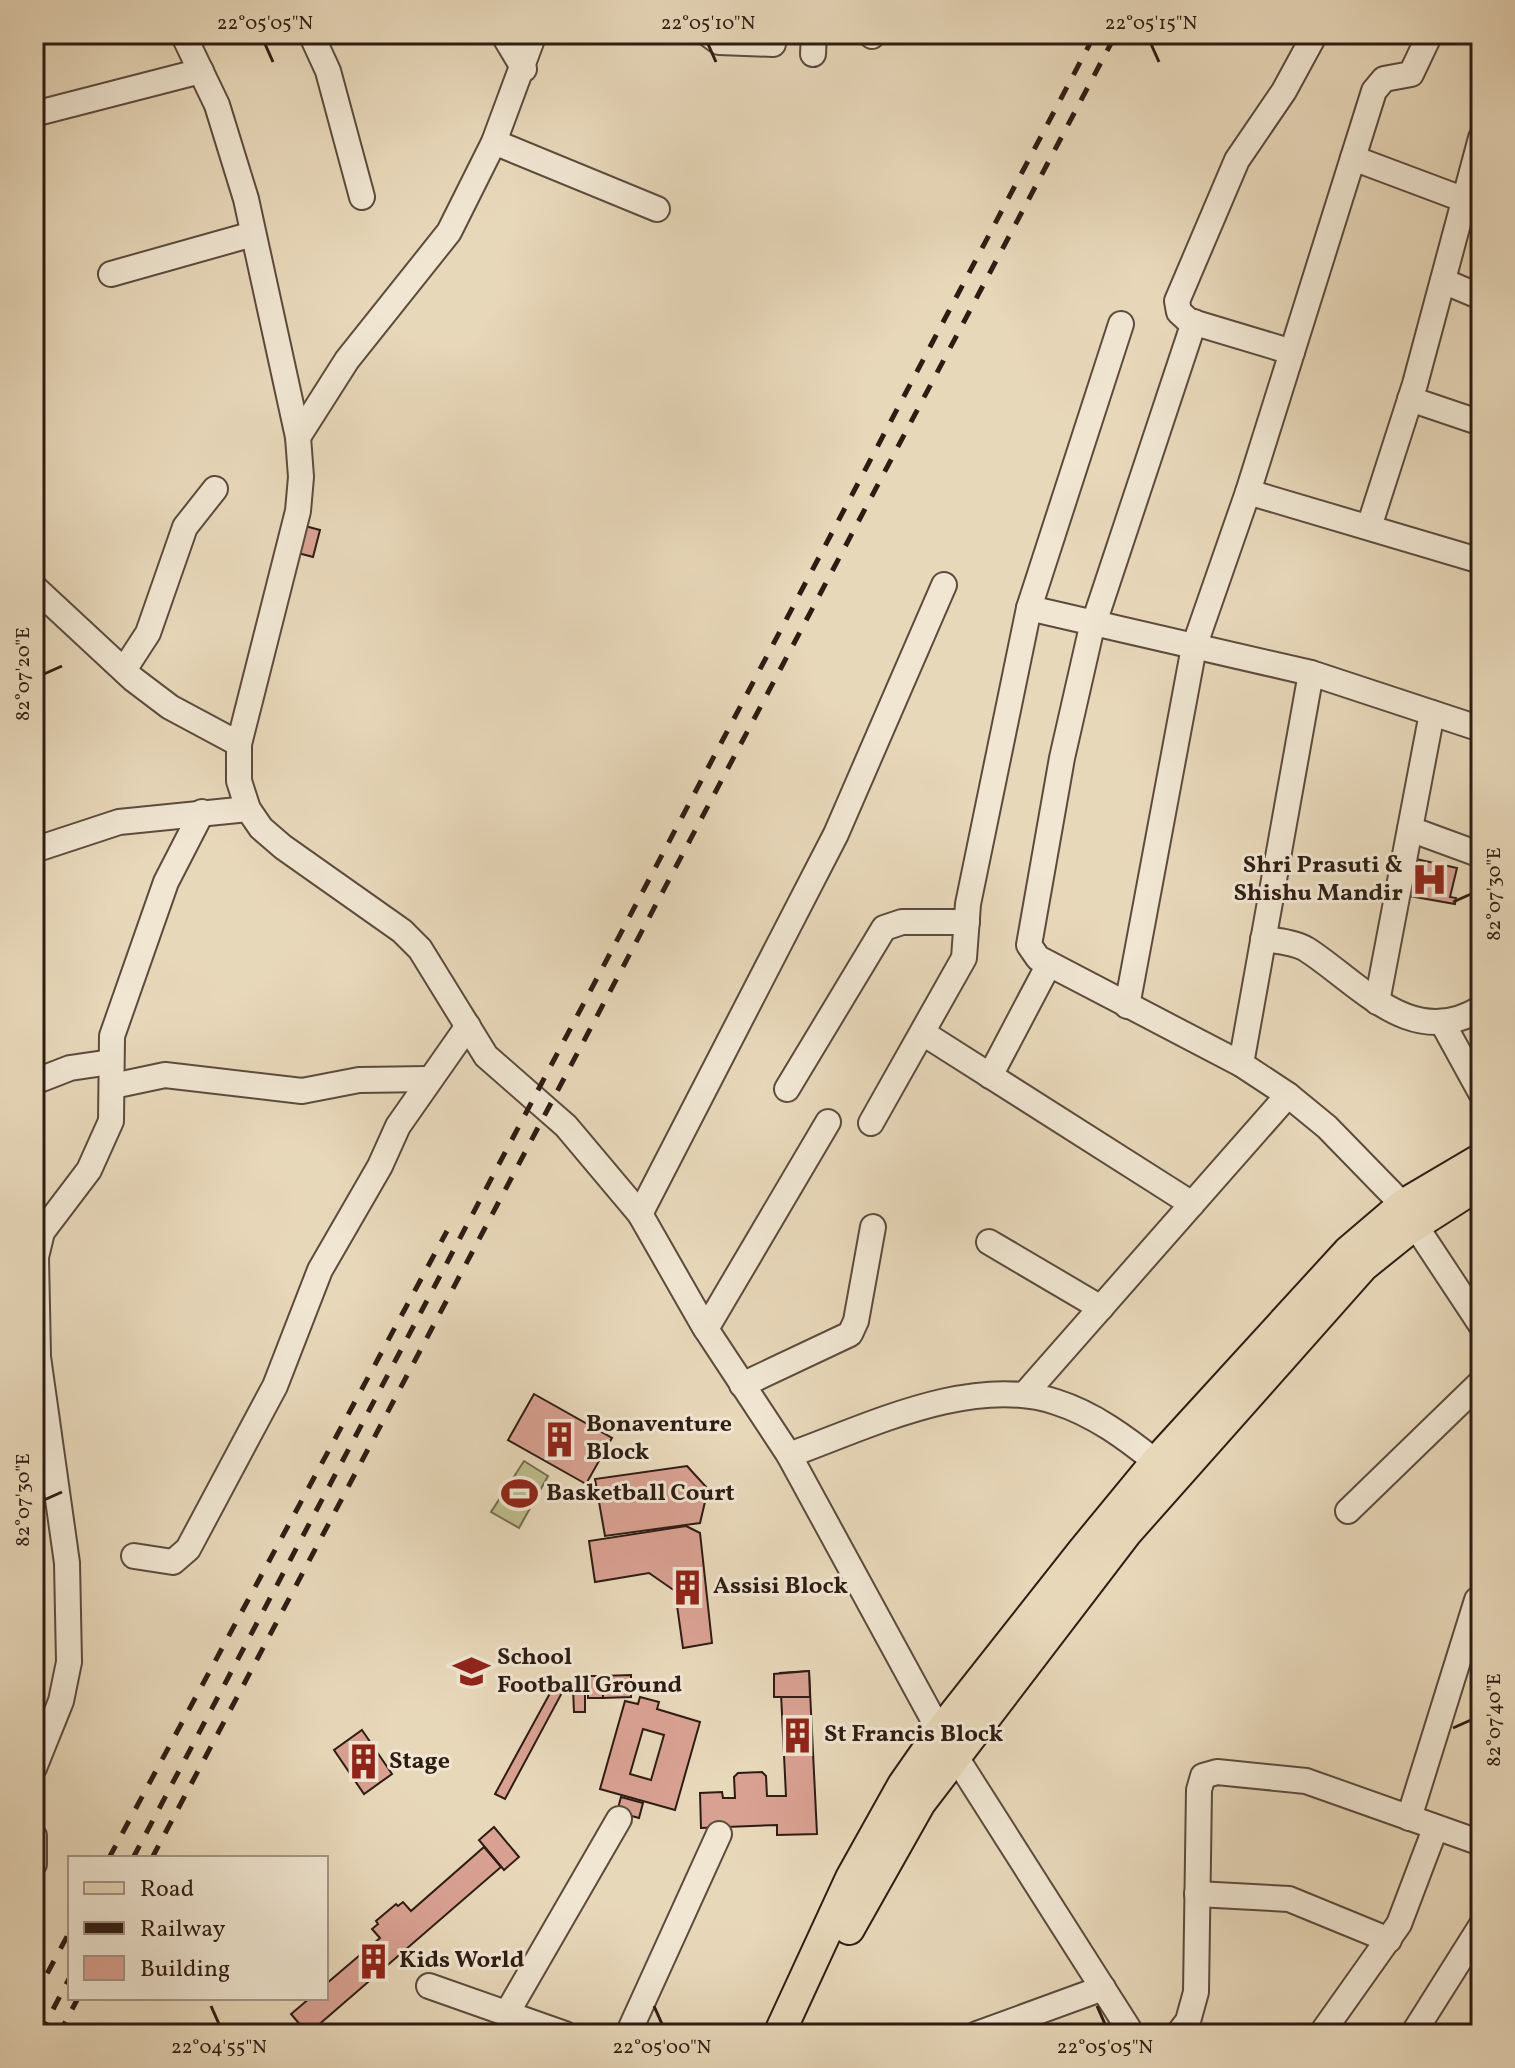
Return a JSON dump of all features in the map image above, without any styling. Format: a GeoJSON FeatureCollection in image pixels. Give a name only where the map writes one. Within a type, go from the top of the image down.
{"type":"FeatureCollection","features":[{"type":"Feature","properties":{"kind":"main road"},"geometry":{"type":"LineString","coordinates":[[801,2034],[862,1902],[920,1803],[947,1744],[1156,1462],[1348,1252],[1409,1215],[1481,1159]]}},
{"type":"Feature","properties":{"kind":"main road"},"geometry":{"type":"LineString","coordinates":[[779,2034],[851,1878],[903,1785],[947,1744],[1127,1532],[1409,1215],[1481,1183]]}},
{"type":"Feature","properties":{"kind":"street"},"geometry":{"type":"LineString","coordinates":[[183,34],[217,105],[253,234],[298,437],[301,477],[298,511],[239,744],[239,781],[248,809],[261,828],[283,847],[402,931],[420,949],[486,1056],[566,1126],[640,1214],[706,1329],[789,1455],[947,1744],[1132,2034]]}},
{"type":"Feature","properties":{"kind":"street"},"geometry":{"type":"LineString","coordinates":[[311,34],[328,71],[362,197]]}},
{"type":"Feature","properties":{"kind":"street"},"geometry":{"type":"LineString","coordinates":[[503,34],[510,52],[524,69]]}},
{"type":"Feature","properties":{"kind":"street"},"geometry":{"type":"LineString","coordinates":[[298,437],[347,360],[449,232],[494,142],[524,69],[534,34]]}},
{"type":"Feature","properties":{"kind":"street"},"geometry":{"type":"LineString","coordinates":[[708,34],[719,42],[773,44]]}},
{"type":"Feature","properties":{"kind":"street"},"geometry":{"type":"LineString","coordinates":[[1292,352],[1194,322],[1179,312],[1179,294],[1237,160],[1284,91],[1315,34]]}},
{"type":"Feature","properties":{"kind":"street"},"geometry":{"type":"LineString","coordinates":[[1127,1006],[1194,647],[1248,492],[1377,86],[1384,79],[1411,74],[1430,34]]}},
{"type":"Feature","properties":{"kind":"street"},"geometry":{"type":"LineString","coordinates":[[34,114],[201,71]]}},
{"type":"Feature","properties":{"kind":"street"},"geometry":{"type":"LineString","coordinates":[[1369,527],[1410,399],[1465,200],[1477,174],[1481,138]]}},
{"type":"Feature","properties":{"kind":"street"},"geometry":{"type":"LineString","coordinates":[[494,142],[657,209]]}},
{"type":"Feature","properties":{"kind":"street"},"geometry":{"type":"LineString","coordinates":[[1353,158],[1465,200]]}},
{"type":"Feature","properties":{"kind":"street"},"geometry":{"type":"LineString","coordinates":[[111,274],[253,234]]}},
{"type":"Feature","properties":{"kind":"street"},"geometry":{"type":"LineString","coordinates":[[1443,281],[1481,297]]}},
{"type":"Feature","properties":{"kind":"street"},"geometry":{"type":"LineString","coordinates":[[1194,322],[1093,625],[1074,701],[1029,936],[1034,955],[1241,1064],[1288,1095],[1327,1127],[1409,1215],[1481,1325]]}},
{"type":"Feature","properties":{"kind":"street"},"geometry":{"type":"LineString","coordinates":[[871,1123],[959,971],[966,947],[968,904],[1029,608],[1121,324]]}},
{"type":"Feature","properties":{"kind":"street"},"geometry":{"type":"LineString","coordinates":[[1410,399],[1481,423]]}},
{"type":"Feature","properties":{"kind":"street"},"geometry":{"type":"LineString","coordinates":[[124,670],[148,633],[185,527],[215,489]]}},
{"type":"Feature","properties":{"kind":"street"},"geometry":{"type":"LineString","coordinates":[[1248,492],[1481,561]]}},
{"type":"Feature","properties":{"kind":"street"},"geometry":{"type":"LineString","coordinates":[[640,1214],[836,834],[944,585]]}},
{"type":"Feature","properties":{"kind":"street"},"geometry":{"type":"LineString","coordinates":[[34,587],[124,670],[170,707],[239,744]]}},
{"type":"Feature","properties":{"kind":"street"},"geometry":{"type":"LineString","coordinates":[[1029,608],[1311,673],[1481,729]]}},
{"type":"Feature","properties":{"kind":"street"},"geometry":{"type":"LineString","coordinates":[[1241,1064],[1311,673]]}},
{"type":"Feature","properties":{"kind":"street"},"geometry":{"type":"LineString","coordinates":[[1377,1002],[1432,713]]}},
{"type":"Feature","properties":{"kind":"street"},"geometry":{"type":"LineString","coordinates":[[34,850],[119,822],[248,809]]}},
{"type":"Feature","properties":{"kind":"street"},"geometry":{"type":"LineString","coordinates":[[34,1768],[61,1701],[69,1662],[67,1563],[38,1357],[38,1232],[89,1170],[111,1121],[112,1036],[166,882],[202,812]]}},
{"type":"Feature","properties":{"kind":"street"},"geometry":{"type":"LineString","coordinates":[[1410,829],[1481,855]]}},
{"type":"Feature","properties":{"kind":"street"},"geometry":{"type":"LineString","coordinates":[[787,1089],[884,928],[902,922],[967,922]]}},
{"type":"Feature","properties":{"kind":"street"},"geometry":{"type":"LineString","coordinates":[[1263,939],[1301,947],[1377,1002],[1403,1014],[1442,1022],[1481,1008]]}},
{"type":"Feature","properties":{"kind":"street"},"geometry":{"type":"LineString","coordinates":[[990,1076],[1049,964]]}},
{"type":"Feature","properties":{"kind":"street"},"geometry":{"type":"LineString","coordinates":[[1442,1022],[1481,1093]]}},
{"type":"Feature","properties":{"kind":"street"},"geometry":{"type":"LineString","coordinates":[[134,1556],[173,1562],[188,1549],[275,1386],[320,1270],[380,1166],[398,1126],[468,1026]]}},
{"type":"Feature","properties":{"kind":"street"},"geometry":{"type":"LineString","coordinates":[[923,1033],[1192,1204]]}},
{"type":"Feature","properties":{"kind":"street"},"geometry":{"type":"LineString","coordinates":[[34,1082],[70,1068],[112,1074],[165,1075],[302,1091],[359,1080],[428,1079]]}},
{"type":"Feature","properties":{"kind":"street"},"geometry":{"type":"LineString","coordinates":[[1024,1395],[1288,1095]]}},
{"type":"Feature","properties":{"kind":"street"},"geometry":{"type":"LineString","coordinates":[[706,1329],[828,1122]]}},
{"type":"Feature","properties":{"kind":"street"},"geometry":{"type":"LineString","coordinates":[[742,1385],[850,1334],[856,1321],[873,1227]]}},
{"type":"Feature","properties":{"kind":"street"},"geometry":{"type":"LineString","coordinates":[[989,1242],[1101,1308]]}},
{"type":"Feature","properties":{"kind":"street"},"geometry":{"type":"LineString","coordinates":[[1348,1511],[1481,1382]]}},
{"type":"Feature","properties":{"kind":"street"},"geometry":{"type":"LineString","coordinates":[[789,1455],[921,1405],[1024,1395],[1059,1402],[1094,1418],[1156,1462]]}},
{"type":"Feature","properties":{"kind":"street"},"geometry":{"type":"LineString","coordinates":[[1409,1818],[1477,1600]]}},
{"type":"Feature","properties":{"kind":"street"},"geometry":{"type":"LineString","coordinates":[[1178,2034],[1188,2021],[1196,1992],[1199,1790],[1203,1776],[1209,1773],[1306,1781],[1481,1843]]}},
{"type":"Feature","properties":{"kind":"street"},"geometry":{"type":"LineString","coordinates":[[507,2013],[619,1819]]}},
{"type":"Feature","properties":{"kind":"street"},"geometry":{"type":"LineString","coordinates":[[1321,2034],[1389,1940],[1435,1829]]}},
{"type":"Feature","properties":{"kind":"street"},"geometry":{"type":"LineString","coordinates":[[628,2034],[719,1834]]}},
{"type":"Feature","properties":{"kind":"street"},"geometry":{"type":"LineString","coordinates":[[34,1836],[34,1864]]}},
{"type":"Feature","properties":{"kind":"street"},"geometry":{"type":"LineString","coordinates":[[1197,1894],[1289,1899],[1389,1940]]}},
{"type":"Feature","properties":{"kind":"street"},"geometry":{"type":"LineString","coordinates":[[1413,2034],[1481,1926]]}},
{"type":"Feature","properties":{"kind":"street"},"geometry":{"type":"LineString","coordinates":[[429,1986],[565,2034]]}},
{"type":"Feature","properties":{"kind":"street"},"geometry":{"type":"LineString","coordinates":[[977,2034],[1103,1988]]}},
{"type":"Feature","properties":{"kind":"green space","name":"Basketball Court"},"geometry":{"type":"Polygon","coordinates":[[[524,1461],[548,1476],[519,1528],[491,1512],[524,1461]]]}},
{"type":"Feature","properties":{"kind":"building"},"geometry":{"type":"Polygon","coordinates":[[[305,526],[320,530],[313,557],[298,553],[305,526]]]}},
{"type":"Feature","properties":{"kind":"building"},"geometry":{"type":"Polygon","coordinates":[[[1416,859],[1457,868],[1450,897],[1456,898],[1455,904],[1409,896],[1416,859]]]}},
{"type":"Feature","properties":{"kind":"building","name":"Bonaventure Block"},"geometry":{"type":"Polygon","coordinates":[[[534,1394],[612,1438],[586,1484],[508,1440],[534,1394]]]}},
{"type":"Feature","properties":{"kind":"building"},"geometry":{"type":"Polygon","coordinates":[[[687,1466],[708,1489],[700,1523],[605,1536],[595,1479],[687,1466]]]}},
{"type":"Feature","properties":{"kind":"building","name":"Assisi Block"},"geometry":{"type":"Polygon","coordinates":[[[686,1526],[700,1533],[712,1643],[683,1648],[675,1591],[649,1573],[595,1582],[589,1541],[686,1526]]]}},
{"type":"Feature","properties":{"kind":"building","name":"St Francis Block"},"geometry":{"type":"Polygon","coordinates":[[[809,1671],[817,1834],[777,1835],[777,1825],[701,1828],[700,1793],[722,1792],[723,1798],[735,1798],[734,1777],[738,1773],[762,1772],[766,1776],[767,1796],[786,1796],[780,1673],[809,1671]]]}},
{"type":"Feature","properties":{"kind":"building"},"geometry":{"type":"Polygon","coordinates":[[[809,1671],[810,1697],[774,1697],[774,1674],[809,1671]]]}},
{"type":"Feature","properties":{"kind":"building"},"geometry":{"type":"Polygon","coordinates":[[[631,1675],[631,1697],[603,1698],[602,1676],[631,1675]]]}},
{"type":"Feature","properties":{"kind":"building"},"geometry":{"type":"Polygon","coordinates":[[[579,1676],[602,1676],[603,1698],[588,1698],[588,1687],[579,1687],[579,1676]]]}},
{"type":"Feature","properties":{"kind":"building"},"geometry":{"type":"Polygon","coordinates":[[[555,1684],[564,1689],[505,1799],[495,1794],[555,1684]]]}},
{"type":"Feature","properties":{"kind":"building"},"geometry":{"type":"Polygon","coordinates":[[[573,1689],[585,1689],[585,1712],[574,1712],[573,1689]]]}},
{"type":"Feature","properties":{"kind":"building"},"geometry":{"type":"Polygon","coordinates":[[[640,1697],[659,1702],[657,1709],[700,1722],[675,1810],[600,1789],[625,1701],[638,1704],[640,1697]],[[643,1729],[630,1774],[651,1780],[664,1735],[643,1729]]]}},
{"type":"Feature","properties":{"kind":"building","name":"Stage"},"geometry":{"type":"Polygon","coordinates":[[[362,1730],[392,1774],[364,1794],[334,1750],[362,1730]]]}},
{"type":"Feature","properties":{"kind":"building"},"geometry":{"type":"Polygon","coordinates":[[[621,1797],[643,1803],[639,1818],[617,1812],[621,1797]]]}},
{"type":"Feature","properties":{"kind":"building"},"geometry":{"type":"Polygon","coordinates":[[[494,1827],[519,1857],[504,1870],[479,1840],[494,1827]]]}},
{"type":"Feature","properties":{"kind":"building","name":"Kids World"},"geometry":{"type":"Polygon","coordinates":[[[484,1847],[501,1867],[308,2034],[291,2014],[308,2000],[328,2000],[328,1982],[380,1938],[372,1929],[378,1924],[376,1921],[403,1902],[411,1911],[484,1847]]]}},
{"type":"Feature","properties":{"kind":"railway"},"geometry":{"type":"LineString","coordinates":[[134,1856],[1095,34]]}},
{"type":"Feature","properties":{"kind":"railway"},"geometry":{"type":"LineString","coordinates":[[153,1856],[1116,34]]}},
{"type":"Feature","properties":{"kind":"railway"},"geometry":{"type":"LineString","coordinates":[[110,1856],[447,1231]]}},
{"type":"Feature","properties":{"kind":"railway"},"geometry":{"type":"LineString","coordinates":[[34,1998],[68,1935]]}},
{"type":"Feature","properties":{"kind":"railway"},"geometry":{"type":"LineString","coordinates":[[40,2034],[68,1981]]}},
{"type":"Feature","properties":{"kind":"railway"},"geometry":{"type":"LineString","coordinates":[[59,2034],[77,2000]]}},
{"type":"Feature","properties":{"kind":"place","name":"Shri Prasuti & Shishu Mandir"},"geometry":{"type":"Point","coordinates":[1429,880]}},
{"type":"Feature","properties":{"kind":"place","name":"Bonaventure Block"},"geometry":{"type":"Point","coordinates":[560,1439]}},
{"type":"Feature","properties":{"kind":"place","name":"Basketball Court"},"geometry":{"type":"Point","coordinates":[520,1494]}},
{"type":"Feature","properties":{"kind":"place","name":"Assisi Block"},"geometry":{"type":"Point","coordinates":[687,1587]}},
{"type":"Feature","properties":{"kind":"place","name":"School Football Ground"},"geometry":{"type":"Point","coordinates":[471,1672]}},
{"type":"Feature","properties":{"kind":"place","name":"St Francis Block"},"geometry":{"type":"Point","coordinates":[798,1735]}},
{"type":"Feature","properties":{"kind":"place","name":"Stage"},"geometry":{"type":"Point","coordinates":[363,1762]}},
{"type":"Feature","properties":{"kind":"place","name":"Kids World"},"geometry":{"type":"Point","coordinates":[373,1961]}}]}
